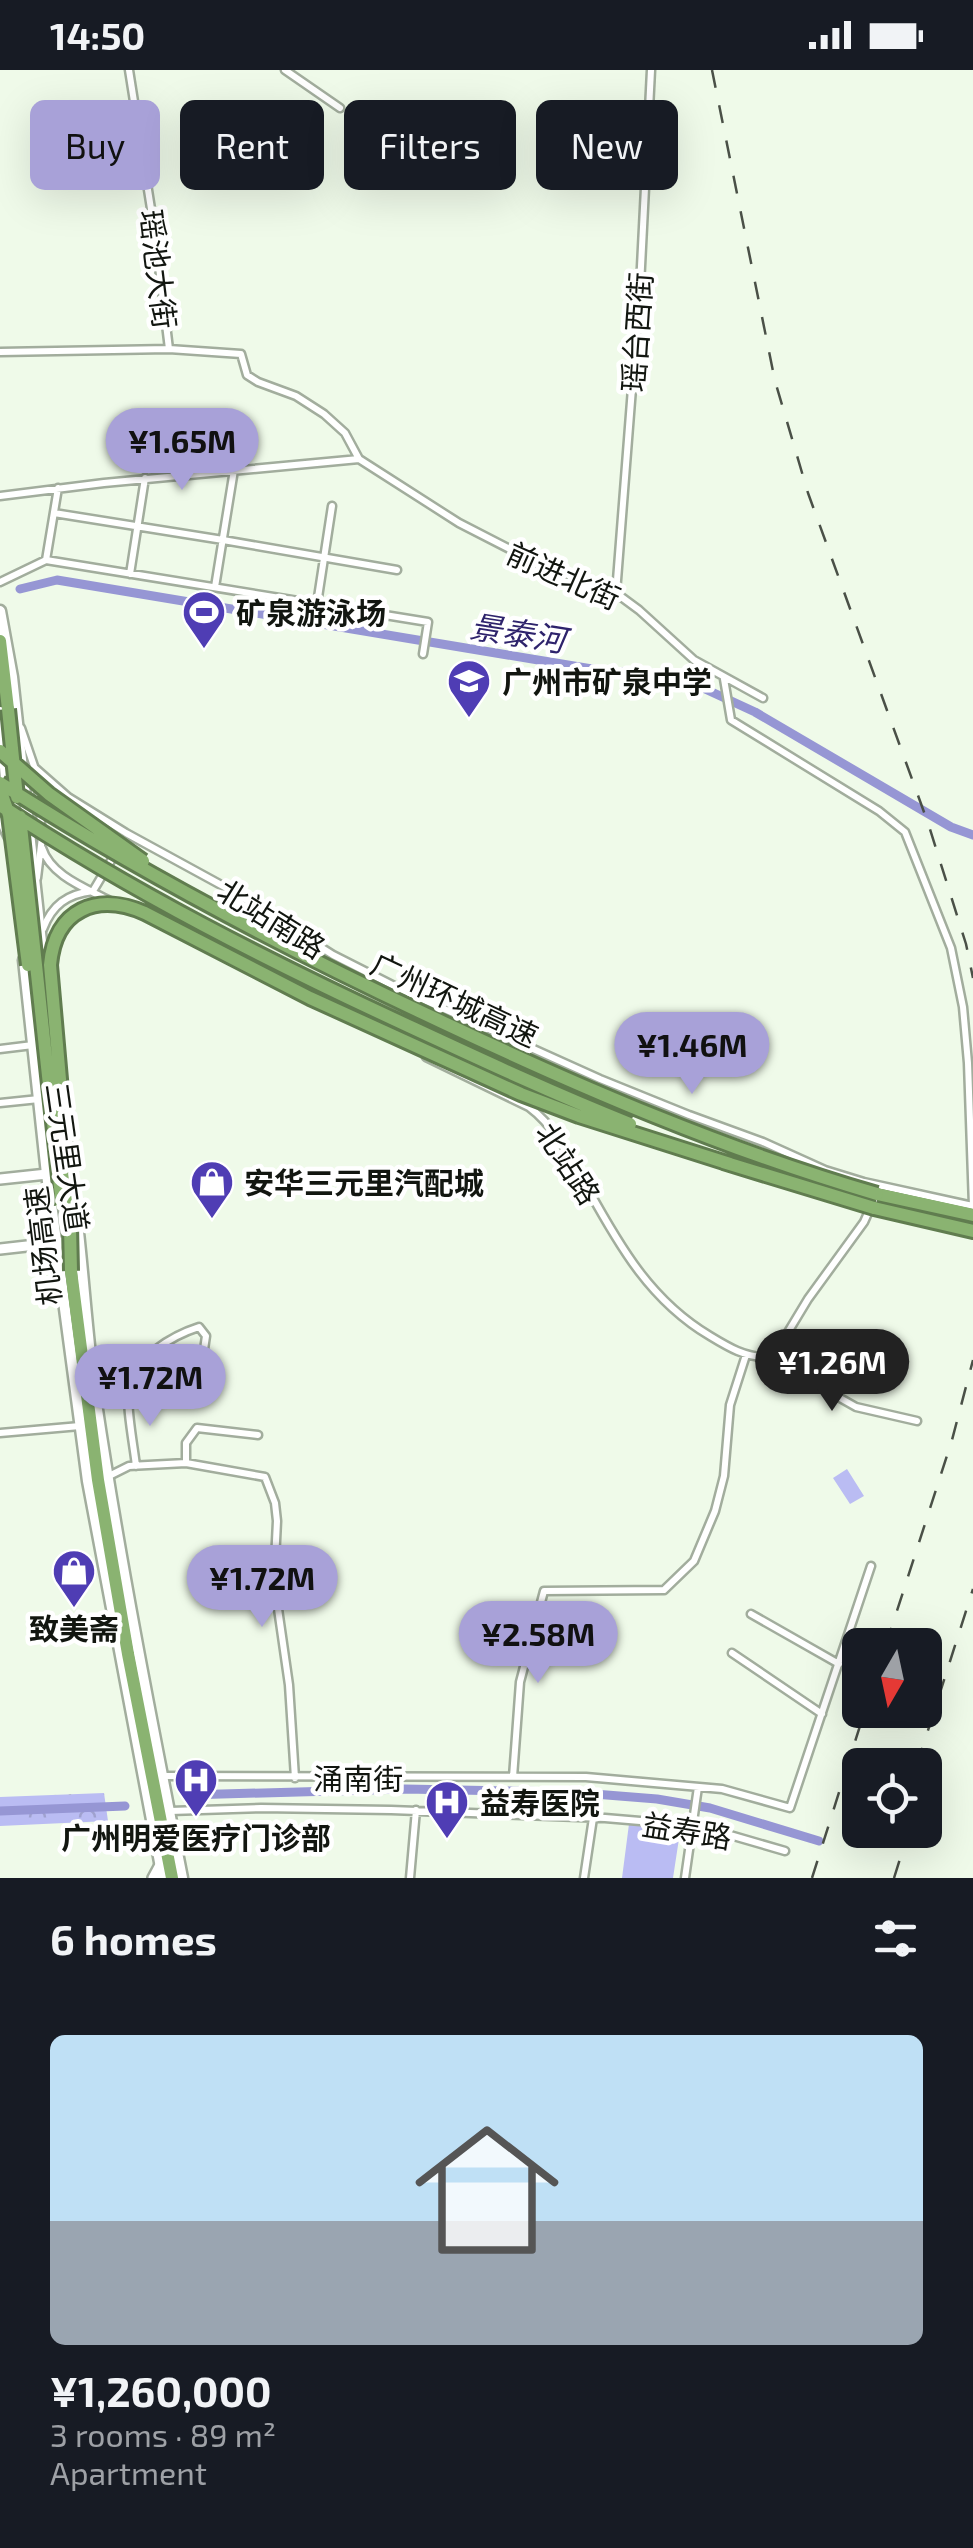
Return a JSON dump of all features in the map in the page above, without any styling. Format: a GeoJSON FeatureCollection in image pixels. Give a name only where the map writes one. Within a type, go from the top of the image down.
{"type":"FeatureCollection","features":[{"type":"Feature","properties":{"kind":"highway"},"geometry":{"type":"LineString","coordinates":[[0,641],[41,1021]]}},
{"type":"Feature","properties":{"kind":"highway"},"geometry":{"type":"LineString","coordinates":[[0,751],[78,816],[238,922]]}},
{"type":"Feature","properties":{"kind":"highway"},"geometry":{"type":"LineString","coordinates":[[0,786],[9,815],[23,932],[41,1021]]}},
{"type":"Feature","properties":{"kind":"highway","name":"广州环城高速"},"geometry":{"type":"LineString","coordinates":[[0,786],[238,922],[482,1041],[684,1128],[832,1181],[973,1215]]}},
{"type":"Feature","properties":{"kind":"highway","name":"广州环城高速"},"geometry":{"type":"LineString","coordinates":[[0,805],[132,887],[273,962],[526,1080],[730,1164],[827,1195],[973,1231]]}},
{"type":"Feature","properties":{"kind":"highway"},"geometry":{"type":"LineString","coordinates":[[71,1271],[68,1182],[50,965],[55,936],[62,926],[82,909],[99,904],[121,904],[146,913],[310,998],[521,1094],[730,1164]]}},
{"type":"Feature","properties":{"kind":"highway","name":"机场高速"},"geometry":{"type":"LineString","coordinates":[[41,1021],[101,1497],[172,1878]]}},
{"type":"Feature","properties":{"kind":"main road","name":"三元里大道"},"geometry":{"type":"LineString","coordinates":[[0,612],[17,715],[40,945],[80,1240],[71,1271],[80,1426],[163,1878]]}},
{"type":"Feature","properties":{"kind":"main road","name":"三元里大道"},"geometry":{"type":"LineString","coordinates":[[0,712],[56,1243],[71,1271],[92,1373],[129,1612],[182,1878]]}},
{"type":"Feature","properties":{"kind":"main road"},"geometry":{"type":"LineString","coordinates":[[0,829],[12,844]]}},
{"type":"Feature","properties":{"kind":"street","name":"瑶池大街"},"geometry":{"type":"LineString","coordinates":[[130,70],[169,349],[241,354],[247,376],[296,396],[324,414],[345,433],[359,459]]}},
{"type":"Feature","properties":{"kind":"street"},"geometry":{"type":"LineString","coordinates":[[285,70],[340,108]]}},
{"type":"Feature","properties":{"kind":"street","name":"瑶台西街"},"geometry":{"type":"LineString","coordinates":[[616,593],[652,70]]}},
{"type":"Feature","properties":{"kind":"street"},"geometry":{"type":"LineString","coordinates":[[0,352],[169,349]]}},
{"type":"Feature","properties":{"kind":"street"},"geometry":{"type":"LineString","coordinates":[[0,496],[145,478],[359,459]]}},
{"type":"Feature","properties":{"kind":"street","name":"前进北街"},"geometry":{"type":"LineString","coordinates":[[359,459],[502,547],[616,593],[684,653],[763,698]]}},
{"type":"Feature","properties":{"kind":"street"},"geometry":{"type":"LineString","coordinates":[[215,587],[234,470]]}},
{"type":"Feature","properties":{"kind":"street"},"geometry":{"type":"LineString","coordinates":[[130,574],[145,478]]}},
{"type":"Feature","properties":{"kind":"street"},"geometry":{"type":"LineString","coordinates":[[46,560],[58,488]]}},
{"type":"Feature","properties":{"kind":"street"},"geometry":{"type":"LineString","coordinates":[[317,604],[332,506]]}},
{"type":"Feature","properties":{"kind":"street"},"geometry":{"type":"LineString","coordinates":[[54,513],[397,570]]}},
{"type":"Feature","properties":{"kind":"street"},"geometry":{"type":"LineString","coordinates":[[0,582],[46,560],[428,622],[423,654]]}},
{"type":"Feature","properties":{"kind":"street"},"geometry":{"type":"LineString","coordinates":[[724,679],[731,720],[879,811],[904,832],[950,948],[963,1007],[973,1206]]}},
{"type":"Feature","properties":{"kind":"street"},"geometry":{"type":"LineString","coordinates":[[17,715],[34,768],[40,806],[42,848],[35,889]]}},
{"type":"Feature","properties":{"kind":"street","name":"北站南路"},"geometry":{"type":"LineString","coordinates":[[34,768],[68,797],[128,834],[378,979],[654,1101],[825,1170],[973,1206]]}},
{"type":"Feature","properties":{"kind":"street"},"geometry":{"type":"LineString","coordinates":[[0,821],[12,844]]}},
{"type":"Feature","properties":{"kind":"street"},"geometry":{"type":"LineString","coordinates":[[40,945],[44,924],[56,905],[77,894],[93,892],[128,834]]}},
{"type":"Feature","properties":{"kind":"street","name":"北站路"},"geometry":{"type":"LineString","coordinates":[[42,848],[44,856],[60,872],[93,892],[300,999],[528,1107],[550,1127],[620,1248],[646,1282],[690,1324],[746,1355],[768,1357]]}},
{"type":"Feature","properties":{"kind":"street"},"geometry":{"type":"LineString","coordinates":[[0,1048],[33,1045]]}},
{"type":"Feature","properties":{"kind":"street"},"geometry":{"type":"LineString","coordinates":[[0,1103],[39,1099]]}},
{"type":"Feature","properties":{"kind":"street"},"geometry":{"type":"LineString","coordinates":[[0,1178],[47,1174]]}},
{"type":"Feature","properties":{"kind":"street"},"geometry":{"type":"LineString","coordinates":[[880,1185],[864,1222],[808,1299],[776,1352],[768,1357],[856,1407],[917,1421]]}},
{"type":"Feature","properties":{"kind":"street"},"geometry":{"type":"LineString","coordinates":[[0,1249],[80,1240]]}},
{"type":"Feature","properties":{"kind":"street"},"geometry":{"type":"LineString","coordinates":[[136,1466],[128,1396],[134,1370],[160,1346],[199,1327],[206,1336],[200,1376],[184,1374]]}},
{"type":"Feature","properties":{"kind":"street"},"geometry":{"type":"LineString","coordinates":[[513,1777],[520,1682],[544,1591],[664,1590],[694,1562],[716,1511],[724,1476],[730,1405],[746,1355]]}},
{"type":"Feature","properties":{"kind":"street"},"geometry":{"type":"LineString","coordinates":[[166,1372],[169,1390]]}},
{"type":"Feature","properties":{"kind":"street"},"geometry":{"type":"LineString","coordinates":[[0,1432],[80,1426]]}},
{"type":"Feature","properties":{"kind":"street"},"geometry":{"type":"LineString","coordinates":[[186,1464],[186,1443],[197,1428],[258,1435]]}},
{"type":"Feature","properties":{"kind":"street"},"geometry":{"type":"LineString","coordinates":[[108,1476],[136,1466],[186,1464],[265,1477],[275,1503],[274,1581],[289,1686],[295,1778]]}},
{"type":"Feature","properties":{"kind":"street"},"geometry":{"type":"LineString","coordinates":[[732,1653],[822,1714],[870,1566]]}},
{"type":"Feature","properties":{"kind":"street"},"geometry":{"type":"LineString","coordinates":[[751,1614],[839,1664]]}},
{"type":"Feature","properties":{"kind":"street","name":"涌南街"},"geometry":{"type":"LineString","coordinates":[[162,1776],[586,1777],[722,1789],[790,1808],[822,1714]]}},
{"type":"Feature","properties":{"kind":"street"},"geometry":{"type":"LineString","coordinates":[[685,1878],[698,1787]]}},
{"type":"Feature","properties":{"kind":"street"},"geometry":{"type":"LineString","coordinates":[[410,1878],[416,1810]]}},
{"type":"Feature","properties":{"kind":"street","name":"益寿路"},"geometry":{"type":"LineString","coordinates":[[168,1811],[416,1810],[593,1818],[691,1826],[784,1851]]}},
{"type":"Feature","properties":{"kind":"street"},"geometry":{"type":"LineString","coordinates":[[584,1878],[593,1818]]}},
{"type":"Feature","properties":{"kind":"street"},"geometry":{"type":"LineString","coordinates":[[153,1878],[160,1865]]}},
{"type":"Feature","properties":{"kind":"green space"},"geometry":{"type":"Polygon","coordinates":[[[847,1469],[864,1496],[850,1504],[833,1478],[847,1469]]]}},
{"type":"Feature","properties":{"kind":"green space"},"geometry":{"type":"Polygon","coordinates":[[[104,1793],[108,1821],[0,1826],[0,1797],[104,1793]]]}},
{"type":"Feature","properties":{"kind":"green space"},"geometry":{"type":"Polygon","coordinates":[[[629,1824],[680,1832],[673,1878],[622,1878],[629,1824]]]}},
{"type":"Feature","properties":{"kind":"shaded area"},"geometry":{"type":"Polygon","coordinates":[[[237,1557],[264,1562],[263,1581],[251,1589],[232,1587],[237,1557]]]}},
{"type":"Feature","properties":{"kind":"waterway","name":"景泰河"},"geometry":{"type":"LineString","coordinates":[[20,589],[57,580],[598,670],[677,676],[755,712],[951,827],[973,835]]}},
{"type":"Feature","properties":{"kind":"waterway"},"geometry":{"type":"LineString","coordinates":[[187,1795],[405,1789],[569,1792],[710,1808],[819,1841]]}},
{"type":"Feature","properties":{"kind":"waterway"},"geometry":{"type":"LineString","coordinates":[[0,1811],[125,1806]]}},
{"type":"Feature","properties":{"kind":"tunnel"},"geometry":{"type":"LineString","coordinates":[[160,1346],[166,1373]]}},
{"type":"Feature","properties":{"kind":"railway"},"geometry":{"type":"LineString","coordinates":[[712,70],[775,381],[808,493],[928,823],[973,978]]}},
{"type":"Feature","properties":{"kind":"railway"},"geometry":{"type":"LineString","coordinates":[[891,1628],[952,1440],[973,1360]]}},
{"type":"Feature","properties":{"kind":"railway"},"geometry":{"type":"LineString","coordinates":[[922,1748],[973,1589]]}},
{"type":"Feature","properties":{"kind":"railway"},"geometry":{"type":"LineString","coordinates":[[812,1878],[859,1728]]}},
{"type":"Feature","properties":{"kind":"railway"},"geometry":{"type":"LineString","coordinates":[[894,1878],[903,1848]]}},
{"type":"Feature","properties":{"kind":"place","name":"矿泉游泳场"},"geometry":{"type":"Point","coordinates":[204,650]}},
{"type":"Feature","properties":{"kind":"place","name":"广州市矿泉中学"},"geometry":{"type":"Point","coordinates":[469,719]}},
{"type":"Feature","properties":{"kind":"place","name":"安华三元里汽配城"},"geometry":{"type":"Point","coordinates":[212,1220]}},
{"type":"Feature","properties":{"kind":"place","name":"致美斋"},"geometry":{"type":"Point","coordinates":[74,1609]}},
{"type":"Feature","properties":{"kind":"place","name":"广州明爱医疗门诊部"},"geometry":{"type":"Point","coordinates":[196,1818]}},
{"type":"Feature","properties":{"kind":"place","name":"益寿医院"},"geometry":{"type":"Point","coordinates":[447,1840]}}]}
